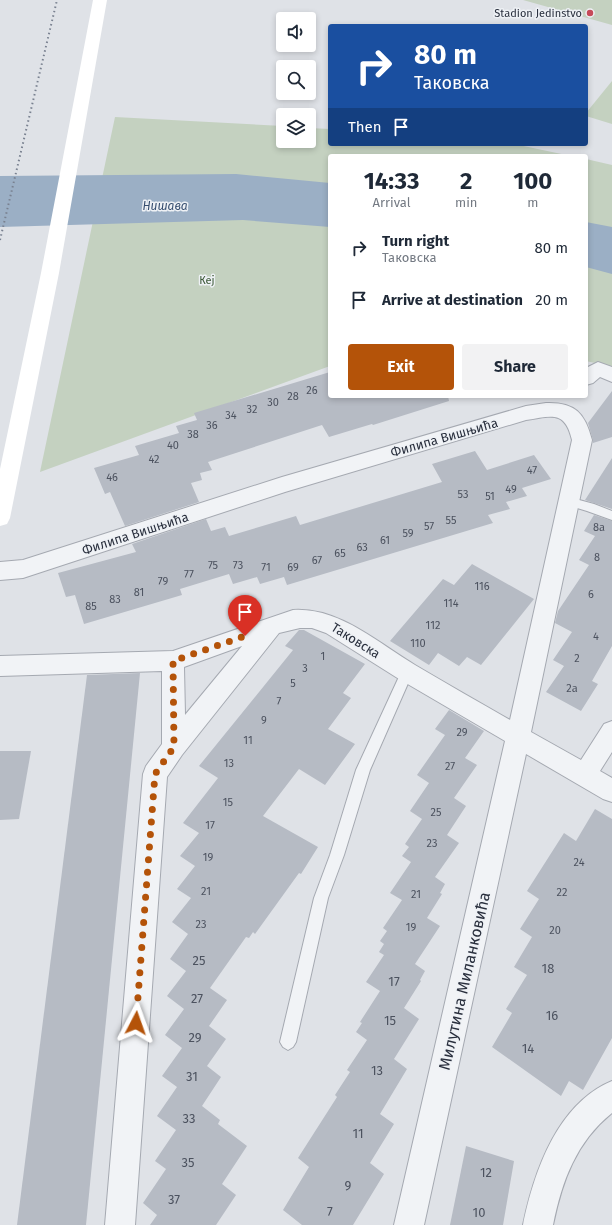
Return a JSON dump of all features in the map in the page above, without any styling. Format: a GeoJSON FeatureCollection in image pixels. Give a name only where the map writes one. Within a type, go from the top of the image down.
{"type":"FeatureCollection","features":[{"type":"Feature","properties":{"kind":"street"},"geometry":{"type":"LineString","coordinates":[[0,518],[50,273],[100,0]]}},
{"type":"Feature","properties":{"kind":"street"},"geometry":{"type":"LineString","coordinates":[[588,376],[598,369],[612,375]]}},
{"type":"Feature","properties":{"kind":"street","name":"Филипа Вишњића"},"geometry":{"type":"LineString","coordinates":[[0,571],[24,569],[282,485],[526,413],[551,409],[564,403],[569,414],[578,423],[582,440],[518,738]]}},
{"type":"Feature","properties":{"kind":"street","name":"Таковска"},"geometry":{"type":"LineString","coordinates":[[0,666],[173,661],[293,619],[313,618],[328,623],[518,738],[612,791]]}},
{"type":"Feature","properties":{"kind":"street"},"geometry":{"type":"LineString","coordinates":[[120,1225],[155,774],[174,747],[271,627]]}},
{"type":"Feature","properties":{"kind":"street"},"geometry":{"type":"LineString","coordinates":[[173,661],[174,747]]}},
{"type":"Feature","properties":{"kind":"street"},"geometry":{"type":"LineString","coordinates":[[585,775],[612,731]]}},
{"type":"Feature","properties":{"kind":"street","name":"Милутина Миланковића"},"geometry":{"type":"LineString","coordinates":[[409,1225],[518,738]]}},
{"type":"Feature","properties":{"kind":"street"},"geometry":{"type":"LineString","coordinates":[[538,1225],[552,1172],[565,1144],[586,1116],[612,1095]]}},
{"type":"Feature","properties":{"kind":"lane"},"geometry":{"type":"LineString","coordinates":[[568,501],[590,507],[612,516]]}},
{"type":"Feature","properties":{"kind":"lane"},"geometry":{"type":"LineString","coordinates":[[288,1042],[321,898],[337,856],[363,770],[407,672]]}},
{"type":"Feature","properties":{"kind":"green space","name":"Stadion Jedinstvo"},"geometry":{"type":"Polygon","coordinates":[[[523,0],[612,0],[612,25],[523,0]]]}},
{"type":"Feature","properties":{"kind":"green space"},"geometry":{"type":"Polygon","coordinates":[[[612,81],[612,124],[588,117],[588,111],[612,81]]]}},
{"type":"Feature","properties":{"kind":"green space","name":"Кеј"},"geometry":{"type":"Polygon","coordinates":[[[115,117],[276,126],[276,148],[316,148],[316,128],[328,129],[328,146],[524,146],[562,154],[328,154],[328,367],[40,472],[115,117]]]}},
{"type":"Feature","properties":{"kind":"green space"},"geometry":{"type":"Polygon","coordinates":[[[588,159],[612,165],[612,367],[588,361],[588,159]]]}},
{"type":"Feature","properties":{"kind":"water","name":"Нишава"},"geometry":{"type":"Polygon","coordinates":[[[236,174],[328,183],[328,227],[243,220],[0,227],[0,176],[236,174]]]}},
{"type":"Feature","properties":{"kind":"water"},"geometry":{"type":"Polygon","coordinates":[[[588,222],[612,227],[612,274],[588,268],[588,222]]]}},
{"type":"Feature","properties":{"kind":"building"},"geometry":{"type":"Polygon","coordinates":[[[328,373],[328,398],[448,398],[449,401],[329,437],[322,425],[208,462],[212,470],[200,473],[202,480],[191,483],[199,502],[125,526],[110,492],[105,494],[94,468],[139,455],[135,446],[179,433],[176,426],[197,420],[194,413],[328,373]]]}},
{"type":"Feature","properties":{"kind":"building"},"geometry":{"type":"Polygon","coordinates":[[[612,391],[612,437],[593,443],[588,423],[612,391]]]}},
{"type":"Feature","properties":{"kind":"building"},"geometry":{"type":"Polygon","coordinates":[[[475,451],[487,470],[534,455],[551,479],[522,488],[527,496],[506,502],[510,509],[488,515],[493,523],[287,585],[284,577],[260,584],[257,577],[233,584],[229,574],[180,589],[182,595],[84,624],[75,595],[66,597],[58,573],[136,552],[132,544],[206,519],[211,531],[225,527],[229,536],[296,516],[300,525],[442,482],[432,464],[475,451]]]}},
{"type":"Feature","properties":{"kind":"building"},"geometry":{"type":"Polygon","coordinates":[[[612,458],[612,509],[585,500],[612,458]]]}},
{"type":"Feature","properties":{"kind":"building"},"geometry":{"type":"Polygon","coordinates":[[[594,515],[612,521],[612,646],[592,681],[598,684],[581,711],[546,692],[564,666],[553,660],[572,632],[555,623],[558,611],[589,565],[579,560],[595,536],[584,531],[594,515]]]}},
{"type":"Feature","properties":{"kind":"building"},"geometry":{"type":"Polygon","coordinates":[[[472,564],[534,599],[481,665],[467,657],[459,666],[438,653],[429,665],[390,641],[443,579],[454,585],[472,564]]]}},
{"type":"Feature","properties":{"kind":"building"},"geometry":{"type":"Polygon","coordinates":[[[299,630],[304,630],[365,664],[343,693],[351,698],[328,729],[355,744],[325,785],[299,769],[263,816],[318,847],[301,874],[299,873],[255,934],[253,932],[249,938],[246,937],[210,988],[227,1000],[209,1026],[226,1039],[207,1066],[221,1077],[202,1106],[220,1120],[218,1124],[247,1146],[222,1184],[236,1195],[216,1225],[150,1225],[157,1215],[143,1203],[166,1169],[155,1161],[176,1130],[157,1116],[177,1087],[162,1076],[182,1048],[165,1035],[184,1009],[167,996],[186,971],[170,959],[188,934],[172,922],[191,898],[177,889],[195,866],[180,856],[199,833],[183,823],[218,778],[199,766],[293,650],[285,646],[299,630]]]}},
{"type":"Feature","properties":{"kind":"building"},"geometry":{"type":"Polygon","coordinates":[[[140,673],[86,1225],[17,1225],[87,675],[140,673]]]}},
{"type":"Feature","properties":{"kind":"building"},"geometry":{"type":"Polygon","coordinates":[[[449,710],[484,731],[465,758],[477,765],[454,798],[466,806],[447,835],[459,843],[435,877],[445,884],[440,893],[442,894],[427,918],[440,926],[415,964],[425,971],[420,980],[421,981],[404,1008],[419,1019],[394,1059],[407,1069],[380,1114],[394,1124],[370,1163],[384,1174],[353,1225],[302,1225],[283,1210],[309,1167],[298,1158],[337,1097],[335,1095],[350,1072],[347,1070],[367,1040],[356,1032],[362,1023],[360,1022],[380,991],[366,982],[384,955],[379,952],[384,944],[380,941],[387,931],[383,928],[402,900],[390,893],[411,862],[402,856],[409,847],[405,844],[422,819],[410,811],[429,783],[417,775],[445,735],[435,729],[449,710]]]}},
{"type":"Feature","properties":{"kind":"building"},"geometry":{"type":"Polygon","coordinates":[[[0,751],[31,751],[19,819],[0,820],[0,751]]]}},
{"type":"Feature","properties":{"kind":"building"},"geometry":{"type":"Polygon","coordinates":[[[595,809],[612,819],[612,1038],[583,1090],[569,1081],[561,1096],[492,1047],[512,1013],[506,1009],[527,975],[514,967],[532,937],[520,929],[539,899],[527,891],[564,833],[576,841],[595,809]]]}},
{"type":"Feature","properties":{"kind":"building"},"geometry":{"type":"Polygon","coordinates":[[[466,1146],[514,1161],[503,1225],[450,1225],[466,1146]]]}},
{"type":"Feature","properties":{"kind":"railway"},"geometry":{"type":"LineString","coordinates":[[0,240],[57,0]]}},
{"type":"Feature","properties":{"kind":"place","name":"Stadion Jedinstvo"},"geometry":{"type":"Point","coordinates":[590,13]}},
{"type":"Feature","properties":{"kind":"route"},"geometry":{"type":"LineString","coordinates":[[136,1023],[155,774],[174,747],[173,661],[245,636]]}}]}
